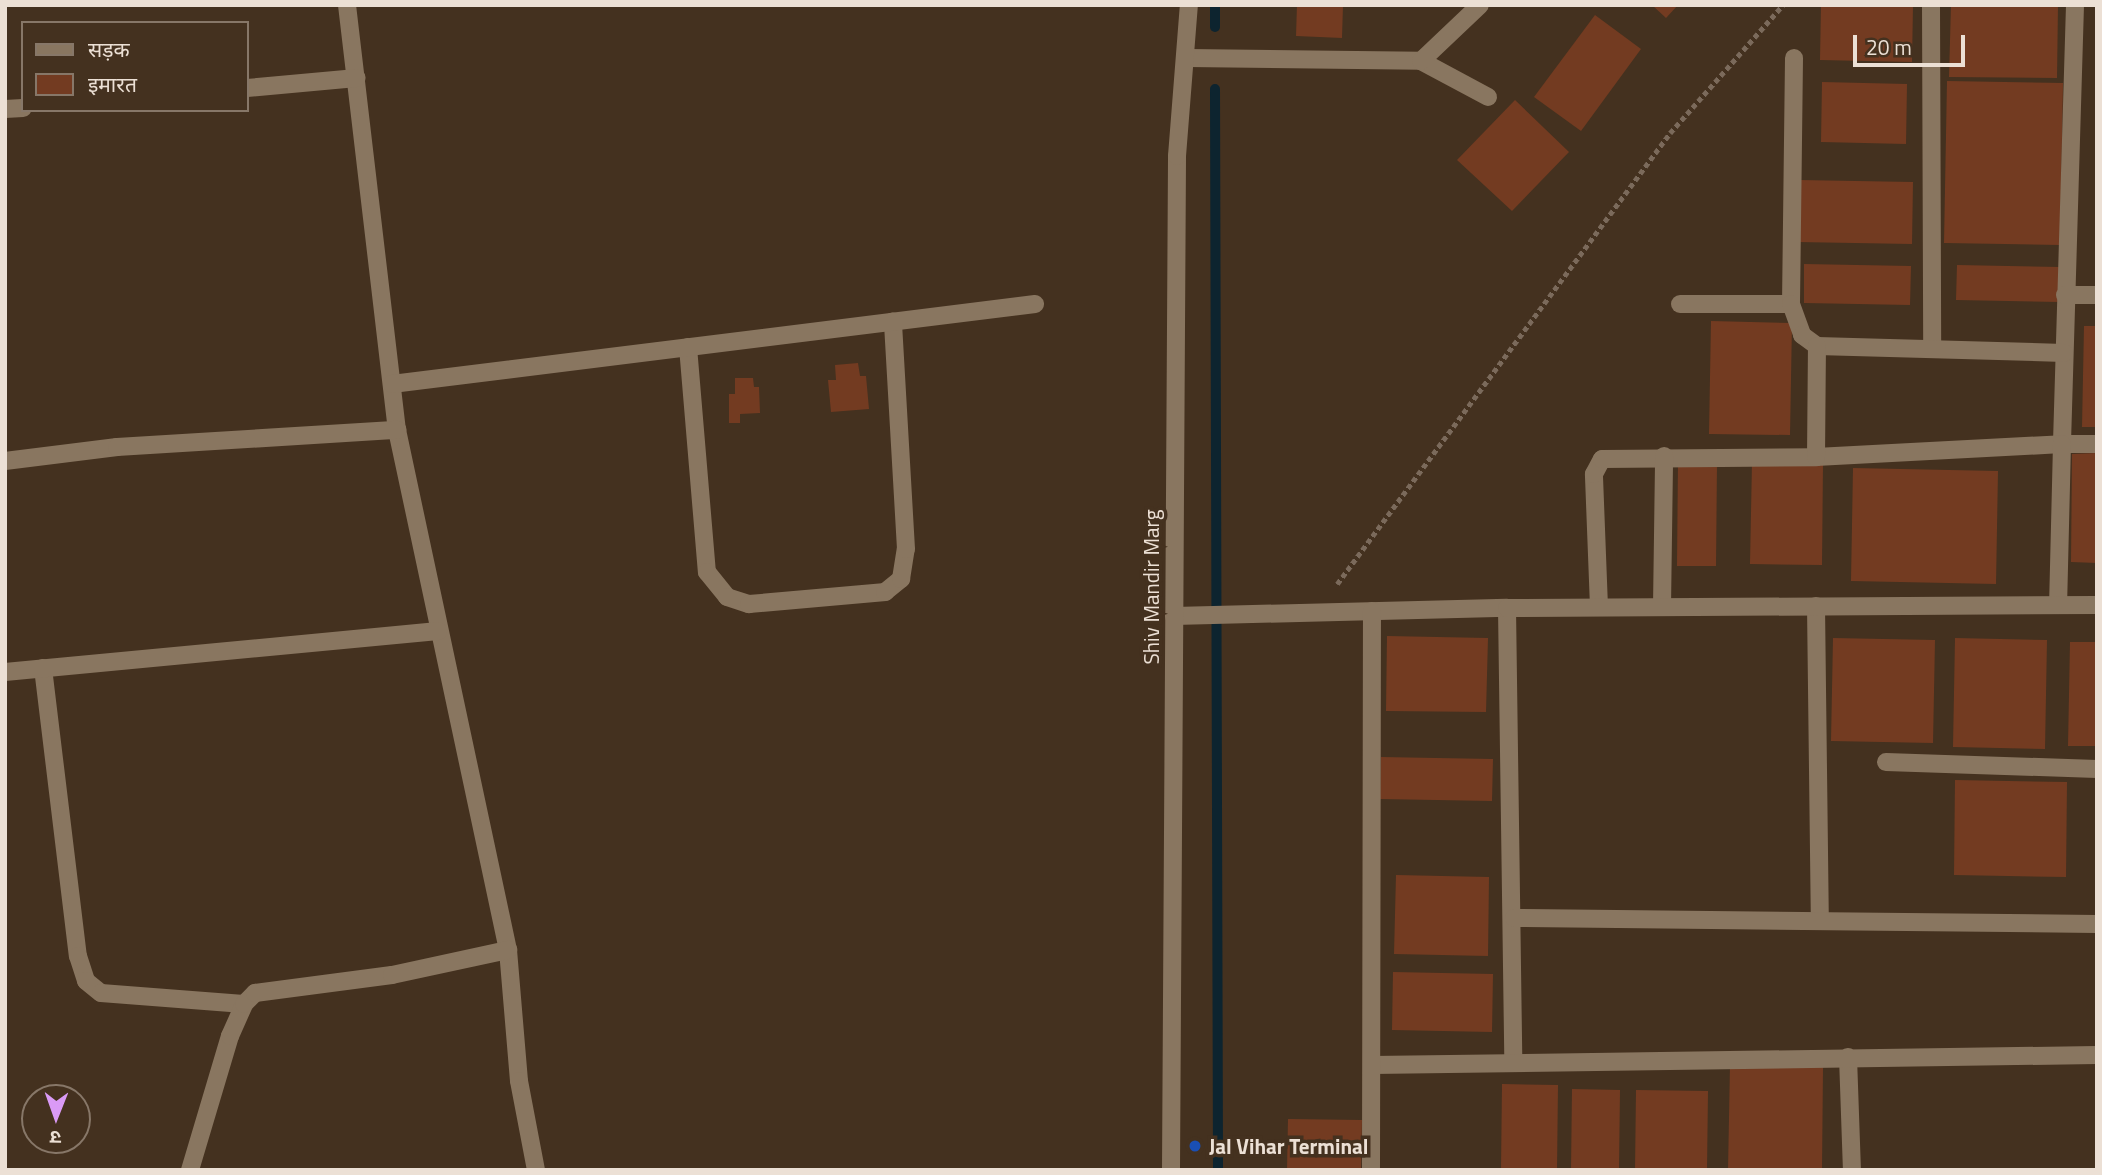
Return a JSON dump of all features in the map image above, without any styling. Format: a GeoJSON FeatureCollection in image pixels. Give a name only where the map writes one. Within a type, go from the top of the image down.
{"type":"FeatureCollection","features":[{"type":"Feature","properties":{"kind":"street"},"geometry":{"type":"LineString","coordinates":[[347,5],[397,430],[508,950],[519,1081],[536,1170]]}},
{"type":"Feature","properties":{"kind":"street","name":"Shiv Mandir Marg"},"geometry":{"type":"LineString","coordinates":[[1171,1170],[1177,156],[1188,58],[1189,5]]}},
{"type":"Feature","properties":{"kind":"street"},"geometry":{"type":"LineString","coordinates":[[1421,61],[1480,5]]}},
{"type":"Feature","properties":{"kind":"street"},"geometry":{"type":"LineString","coordinates":[[1931,5],[1933,349]]}},
{"type":"Feature","properties":{"kind":"street"},"geometry":{"type":"LineString","coordinates":[[2058,605],[2075,5]]}},
{"type":"Feature","properties":{"kind":"street"},"geometry":{"type":"LineString","coordinates":[[1188,58],[1421,61],[1488,97]]}},
{"type":"Feature","properties":{"kind":"street"},"geometry":{"type":"LineString","coordinates":[[1794,58],[1791,304],[1802,335],[1817,345],[2064,353]]}},
{"type":"Feature","properties":{"kind":"street"},"geometry":{"type":"LineString","coordinates":[[248,88],[357,78]]}},
{"type":"Feature","properties":{"kind":"street"},"geometry":{"type":"LineString","coordinates":[[2065,295],[2097,295]]}},
{"type":"Feature","properties":{"kind":"street"},"geometry":{"type":"LineString","coordinates":[[392,384],[1035,304]]}},
{"type":"Feature","properties":{"kind":"street"},"geometry":{"type":"LineString","coordinates":[[1680,304],[1791,304]]}},
{"type":"Feature","properties":{"kind":"street"},"geometry":{"type":"LineString","coordinates":[[688,347],[708,572],[727,597],[749,604],[885,592],[901,579],[906,549],[893,321]]}},
{"type":"Feature","properties":{"kind":"street"},"geometry":{"type":"LineString","coordinates":[[1816,457],[1817,345]]}},
{"type":"Feature","properties":{"kind":"street"},"geometry":{"type":"LineString","coordinates":[[5,461],[117,447],[397,430]]}},
{"type":"Feature","properties":{"kind":"street"},"geometry":{"type":"LineString","coordinates":[[1599,607],[1594,474],[1602,459],[1664,456],[1816,457],[2097,444]]}},
{"type":"Feature","properties":{"kind":"street"},"geometry":{"type":"LineString","coordinates":[[1662,607],[1664,456]]}},
{"type":"Feature","properties":{"kind":"street"},"geometry":{"type":"LineString","coordinates":[[1174,616],[1507,608],[2097,605]]}},
{"type":"Feature","properties":{"kind":"street"},"geometry":{"type":"LineString","coordinates":[[1816,606],[1820,921]]}},
{"type":"Feature","properties":{"kind":"street"},"geometry":{"type":"LineString","coordinates":[[1507,608],[1514,918],[1513,1063]]}},
{"type":"Feature","properties":{"kind":"street"},"geometry":{"type":"LineString","coordinates":[[1371,1170],[1372,611]]}},
{"type":"Feature","properties":{"kind":"street"},"geometry":{"type":"LineString","coordinates":[[5,672],[438,631]]}},
{"type":"Feature","properties":{"kind":"street"},"geometry":{"type":"LineString","coordinates":[[43,668],[78,956],[86,981],[101,993],[244,1004]]}},
{"type":"Feature","properties":{"kind":"street"},"geometry":{"type":"LineString","coordinates":[[1886,762],[2097,769]]}},
{"type":"Feature","properties":{"kind":"street"},"geometry":{"type":"LineString","coordinates":[[1514,918],[2097,924]]}},
{"type":"Feature","properties":{"kind":"street"},"geometry":{"type":"LineString","coordinates":[[190,1170],[244,1004],[255,993],[285,986],[392,975],[508,950]]}},
{"type":"Feature","properties":{"kind":"street"},"geometry":{"type":"LineString","coordinates":[[1372,1065],[2097,1055]]}},
{"type":"Feature","properties":{"kind":"street"},"geometry":{"type":"LineString","coordinates":[[1848,1057],[1852,1170]]}},
{"type":"Feature","properties":{"kind":"path"},"geometry":{"type":"LineString","coordinates":[[1316,612],[1670,133],[1783,5]]}},
{"type":"Feature","properties":{"kind":"building"},"geometry":{"type":"Polygon","coordinates":[[[1297,5],[1343,5],[1342,38],[1296,36],[1297,5]]]}},
{"type":"Feature","properties":{"kind":"building"},"geometry":{"type":"Polygon","coordinates":[[[1652,5],[1678,5],[1666,18],[1652,5]]]}},
{"type":"Feature","properties":{"kind":"building"},"geometry":{"type":"Polygon","coordinates":[[[1821,5],[1913,5],[1912,62],[1820,60],[1821,5]]]}},
{"type":"Feature","properties":{"kind":"building"},"geometry":{"type":"Polygon","coordinates":[[[1951,5],[2058,5],[2057,78],[1949,77],[1951,5]]]}},
{"type":"Feature","properties":{"kind":"building"},"geometry":{"type":"Polygon","coordinates":[[[1595,15],[1641,49],[1581,131],[1534,97],[1595,15]]]}},
{"type":"Feature","properties":{"kind":"building"},"geometry":{"type":"Polygon","coordinates":[[[1947,81],[2063,83],[2060,245],[1944,243],[1947,81]]]}},
{"type":"Feature","properties":{"kind":"building"},"geometry":{"type":"Polygon","coordinates":[[[1822,82],[1907,84],[1906,144],[1821,142],[1822,82]]]}},
{"type":"Feature","properties":{"kind":"building"},"geometry":{"type":"Polygon","coordinates":[[[1515,100],[1569,152],[1512,211],[1457,160],[1515,100]]]}},
{"type":"Feature","properties":{"kind":"building"},"geometry":{"type":"Polygon","coordinates":[[[1799,180],[1913,182],[1912,244],[1797,242],[1799,180]]]}},
{"type":"Feature","properties":{"kind":"building"},"geometry":{"type":"Polygon","coordinates":[[[1804,264],[1911,266],[1910,305],[1804,303],[1804,264]]]}},
{"type":"Feature","properties":{"kind":"building"},"geometry":{"type":"Polygon","coordinates":[[[1957,265],[2060,267],[2060,302],[1956,300],[1957,265]]]}},
{"type":"Feature","properties":{"kind":"building"},"geometry":{"type":"Polygon","coordinates":[[[1711,321],[1792,323],[1790,435],[1709,434],[1711,321]]]}},
{"type":"Feature","properties":{"kind":"building"},"geometry":{"type":"Polygon","coordinates":[[[2084,326],[2097,326],[2097,427],[2082,427],[2084,326]]]}},
{"type":"Feature","properties":{"kind":"building"},"geometry":{"type":"Polygon","coordinates":[[[858,363],[860,376],[866,376],[869,409],[831,412],[828,380],[836,380],[835,365],[858,363]]]}},
{"type":"Feature","properties":{"kind":"building"},"geometry":{"type":"Polygon","coordinates":[[[735,378],[753,378],[754,387],[759,387],[760,413],[740,414],[740,423],[729,423],[729,394],[735,394],[735,378]]]}},
{"type":"Feature","properties":{"kind":"building"},"geometry":{"type":"Polygon","coordinates":[[[2097,453],[2097,563],[2071,562],[2072,454],[2097,453]]]}},
{"type":"Feature","properties":{"kind":"building"},"geometry":{"type":"Polygon","coordinates":[[[1678,462],[1717,463],[1716,566],[1677,566],[1678,462]]]}},
{"type":"Feature","properties":{"kind":"building"},"geometry":{"type":"Polygon","coordinates":[[[1752,462],[1823,463],[1822,565],[1750,564],[1752,462]]]}},
{"type":"Feature","properties":{"kind":"building"},"geometry":{"type":"Polygon","coordinates":[[[1853,468],[1998,471],[1996,584],[1851,581],[1853,468]]]}},
{"type":"Feature","properties":{"kind":"building"},"geometry":{"type":"Polygon","coordinates":[[[1387,636],[1488,638],[1486,712],[1386,711],[1387,636]]]}},
{"type":"Feature","properties":{"kind":"building"},"geometry":{"type":"Polygon","coordinates":[[[1833,638],[1935,640],[1933,743],[1831,741],[1833,638]]]}},
{"type":"Feature","properties":{"kind":"building"},"geometry":{"type":"Polygon","coordinates":[[[1955,638],[2047,640],[2045,749],[1953,747],[1955,638]]]}},
{"type":"Feature","properties":{"kind":"building"},"geometry":{"type":"Polygon","coordinates":[[[2070,642],[2097,642],[2097,746],[2068,746],[2070,642]]]}},
{"type":"Feature","properties":{"kind":"building"},"geometry":{"type":"Polygon","coordinates":[[[1381,757],[1493,759],[1492,801],[1380,799],[1381,757]]]}},
{"type":"Feature","properties":{"kind":"building"},"geometry":{"type":"Polygon","coordinates":[[[1955,780],[2067,782],[2066,877],[1954,875],[1955,780]]]}},
{"type":"Feature","properties":{"kind":"building"},"geometry":{"type":"Polygon","coordinates":[[[1396,875],[1489,877],[1488,956],[1394,954],[1396,875]]]}},
{"type":"Feature","properties":{"kind":"building"},"geometry":{"type":"Polygon","coordinates":[[[1393,972],[1493,974],[1492,1032],[1392,1030],[1393,972]]]}},
{"type":"Feature","properties":{"kind":"building"},"geometry":{"type":"Polygon","coordinates":[[[1730,1065],[1823,1067],[1822,1170],[1728,1170],[1730,1065]]]}},
{"type":"Feature","properties":{"kind":"building"},"geometry":{"type":"Polygon","coordinates":[[[1502,1084],[1558,1085],[1557,1170],[1501,1170],[1502,1084]]]}},
{"type":"Feature","properties":{"kind":"building"},"geometry":{"type":"Polygon","coordinates":[[[1572,1089],[1620,1090],[1619,1170],[1571,1170],[1572,1089]]]}},
{"type":"Feature","properties":{"kind":"building"},"geometry":{"type":"Polygon","coordinates":[[[1636,1090],[1708,1091],[1707,1170],[1635,1170],[1636,1090]]]}},
{"type":"Feature","properties":{"kind":"building"},"geometry":{"type":"Polygon","coordinates":[[[1288,1119],[1362,1120],[1361,1170],[1287,1170],[1288,1119]]]}},
{"type":"Feature","properties":{"kind":"waterway"},"geometry":{"type":"LineString","coordinates":[[1215,5],[1215,27]]}},
{"type":"Feature","properties":{"kind":"waterway"},"geometry":{"type":"LineString","coordinates":[[1215,89],[1218,1170]]}},
{"type":"Feature","properties":{"kind":"place","name":"Jal Vihar Terminal"},"geometry":{"type":"Point","coordinates":[1195,1146]}}]}
